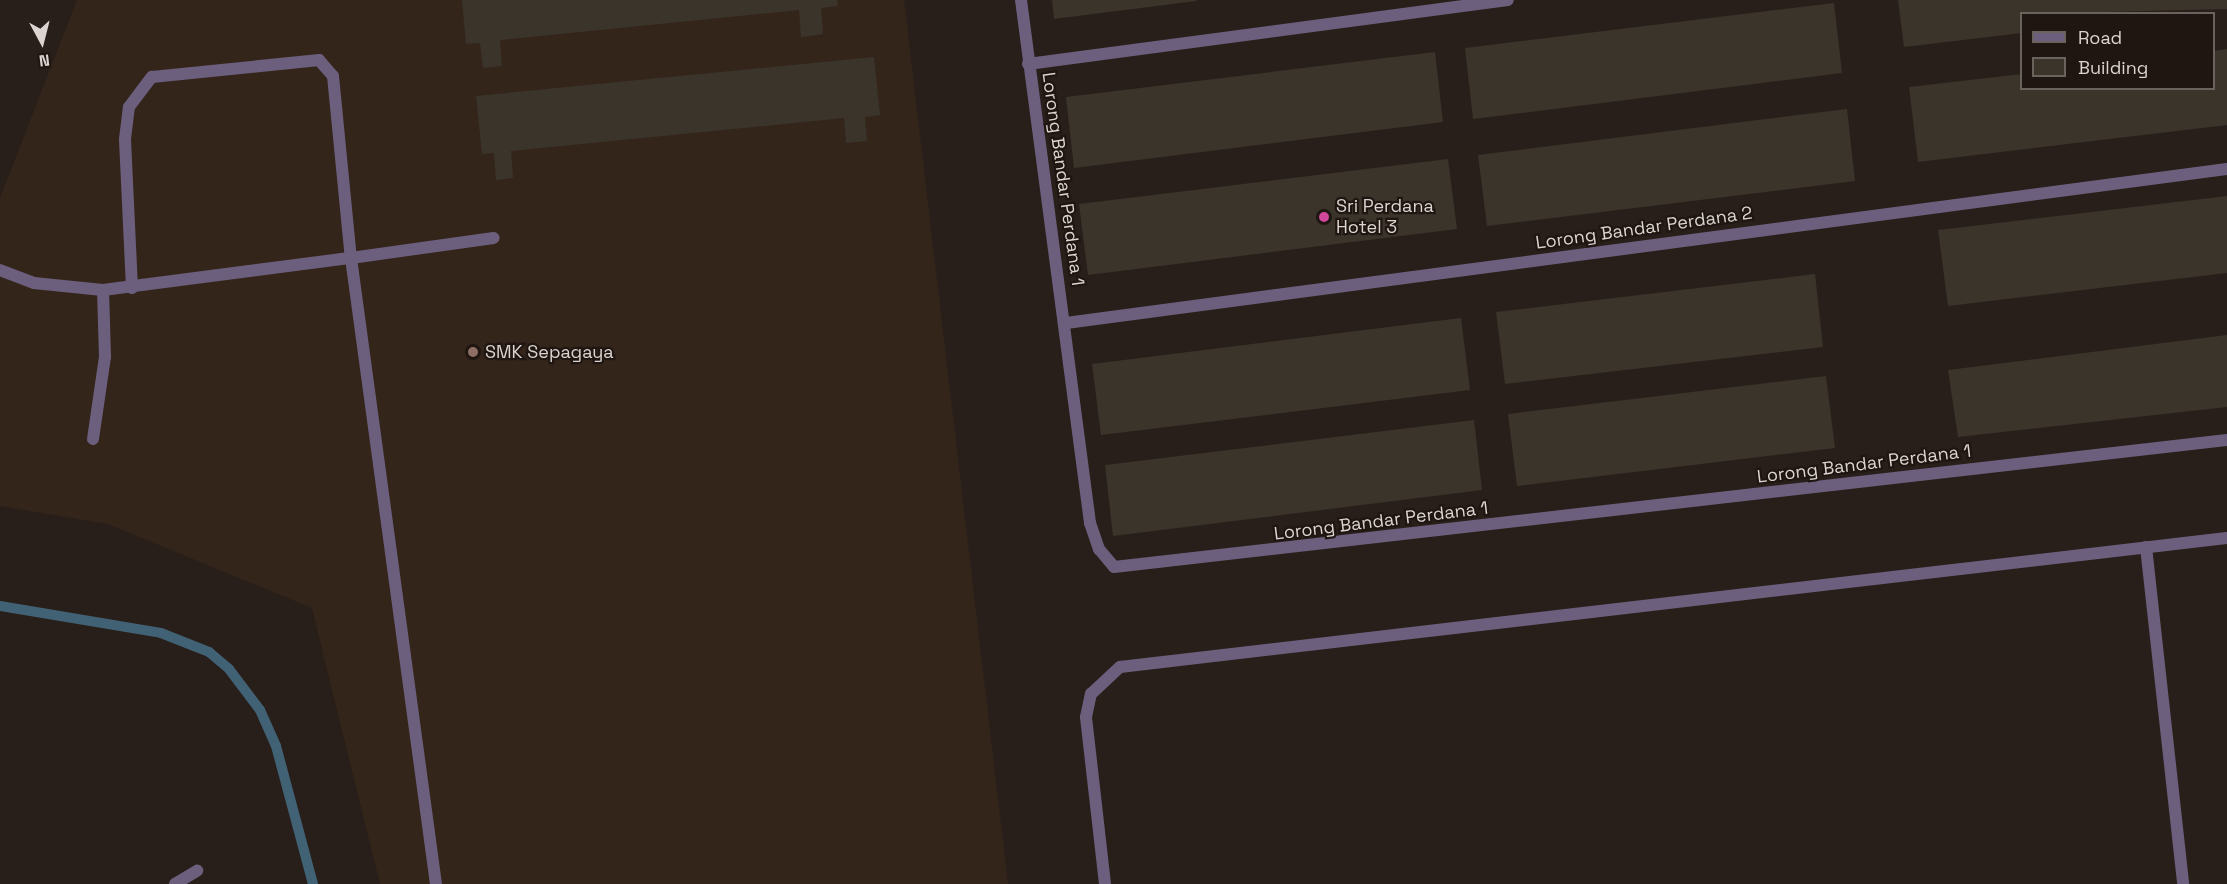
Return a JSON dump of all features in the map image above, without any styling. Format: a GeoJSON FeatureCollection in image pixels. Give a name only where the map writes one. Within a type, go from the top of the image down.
{"type":"FeatureCollection","features":[{"type":"Feature","properties":{"kind":"street","name":"Lorong Bandar Perdana 1"},"geometry":{"type":"LineString","coordinates":[[1021,0],[1028,64],[1066,323],[1090,523],[1099,549],[1114,567],[2227,440]]}},
{"type":"Feature","properties":{"kind":"street"},"geometry":{"type":"LineString","coordinates":[[1028,64],[1508,0]]}},
{"type":"Feature","properties":{"kind":"street"},"geometry":{"type":"LineString","coordinates":[[132,288],[125,138],[129,107],[152,77],[319,60],[329,66],[351,258],[436,884]]}},
{"type":"Feature","properties":{"kind":"street","name":"Lorong Bandar Perdana 2"},"geometry":{"type":"LineString","coordinates":[[1066,323],[2227,169]]}},
{"type":"Feature","properties":{"kind":"street"},"geometry":{"type":"LineString","coordinates":[[0,270],[34,283],[103,290],[132,288],[494,238]]}},
{"type":"Feature","properties":{"kind":"street"},"geometry":{"type":"LineString","coordinates":[[93,439],[105,357],[103,290]]}},
{"type":"Feature","properties":{"kind":"street"},"geometry":{"type":"LineString","coordinates":[[1106,884],[1086,717],[1090,694],[1120,667],[2227,538]]}},
{"type":"Feature","properties":{"kind":"street"},"geometry":{"type":"LineString","coordinates":[[2146,547],[2183,884]]}},
{"type":"Feature","properties":{"kind":"street"},"geometry":{"type":"LineString","coordinates":[[175,884],[197,871]]}},
{"type":"Feature","properties":{"kind":"shaded area","name":"SMK Sepagaya"},"geometry":{"type":"Polygon","coordinates":[[[77,0],[904,0],[1008,884],[380,884],[312,608],[108,524],[0,506],[0,198],[77,0]]]}},
{"type":"Feature","properties":{"kind":"building"},"geometry":{"type":"Polygon","coordinates":[[[462,0],[837,0],[838,6],[821,8],[823,34],[801,37],[799,10],[500,40],[502,66],[483,68],[480,43],[466,44],[462,0]]]}},
{"type":"Feature","properties":{"kind":"building"},"geometry":{"type":"Polygon","coordinates":[[[1052,0],[1196,0],[1196,1],[1054,19],[1052,0]]]}},
{"type":"Feature","properties":{"kind":"building"},"geometry":{"type":"Polygon","coordinates":[[[1898,0],[2227,0],[2227,9],[2020,12],[2020,33],[1904,47],[1898,0]]]}},
{"type":"Feature","properties":{"kind":"building"},"geometry":{"type":"Polygon","coordinates":[[[1834,3],[1842,73],[1473,119],[1465,48],[1834,3]]]}},
{"type":"Feature","properties":{"kind":"building"},"geometry":{"type":"Polygon","coordinates":[[[2227,49],[2227,125],[1918,162],[1909,87],[2020,74],[2020,90],[2215,90],[2215,51],[2227,49]]]}},
{"type":"Feature","properties":{"kind":"building"},"geometry":{"type":"Polygon","coordinates":[[[1435,52],[1443,122],[1074,168],[1066,97],[1435,52]]]}},
{"type":"Feature","properties":{"kind":"building"},"geometry":{"type":"Polygon","coordinates":[[[874,57],[880,115],[865,117],[867,141],[846,143],[844,118],[511,151],[513,178],[496,180],[494,153],[482,154],[476,96],[874,57]]]}},
{"type":"Feature","properties":{"kind":"building"},"geometry":{"type":"Polygon","coordinates":[[[1847,109],[1855,181],[1487,226],[1478,155],[1847,109]]]}},
{"type":"Feature","properties":{"kind":"building"},"geometry":{"type":"Polygon","coordinates":[[[1448,159],[1457,229],[1088,275],[1079,204],[1448,159]]]}},
{"type":"Feature","properties":{"kind":"building"},"geometry":{"type":"Polygon","coordinates":[[[2227,196],[2227,273],[1948,306],[1938,230],[2227,196]]]}},
{"type":"Feature","properties":{"kind":"building"},"geometry":{"type":"Polygon","coordinates":[[[1815,274],[1823,347],[1505,384],[1496,312],[1815,274]]]}},
{"type":"Feature","properties":{"kind":"building"},"geometry":{"type":"Polygon","coordinates":[[[1461,318],[1470,390],[1101,435],[1092,364],[1461,318]]]}},
{"type":"Feature","properties":{"kind":"building"},"geometry":{"type":"Polygon","coordinates":[[[2227,335],[2227,407],[1958,437],[1948,370],[2227,335]]]}},
{"type":"Feature","properties":{"kind":"building"},"geometry":{"type":"Polygon","coordinates":[[[1826,376],[1835,448],[1517,486],[1508,414],[1826,376]]]}},
{"type":"Feature","properties":{"kind":"building"},"geometry":{"type":"Polygon","coordinates":[[[1474,420],[1482,490],[1113,536],[1105,465],[1474,420]]]}},
{"type":"Feature","properties":{"kind":"waterway"},"geometry":{"type":"LineString","coordinates":[[0,606],[161,633],[209,652],[229,669],[260,710],[276,746],[313,884]]}},
{"type":"Feature","properties":{"kind":"place","name":"Sri Perdana Hotel 3"},"geometry":{"type":"Point","coordinates":[1324,217]}},
{"type":"Feature","properties":{"kind":"place","name":"SMK Sepagaya"},"geometry":{"type":"Point","coordinates":[473,352]}}]}
